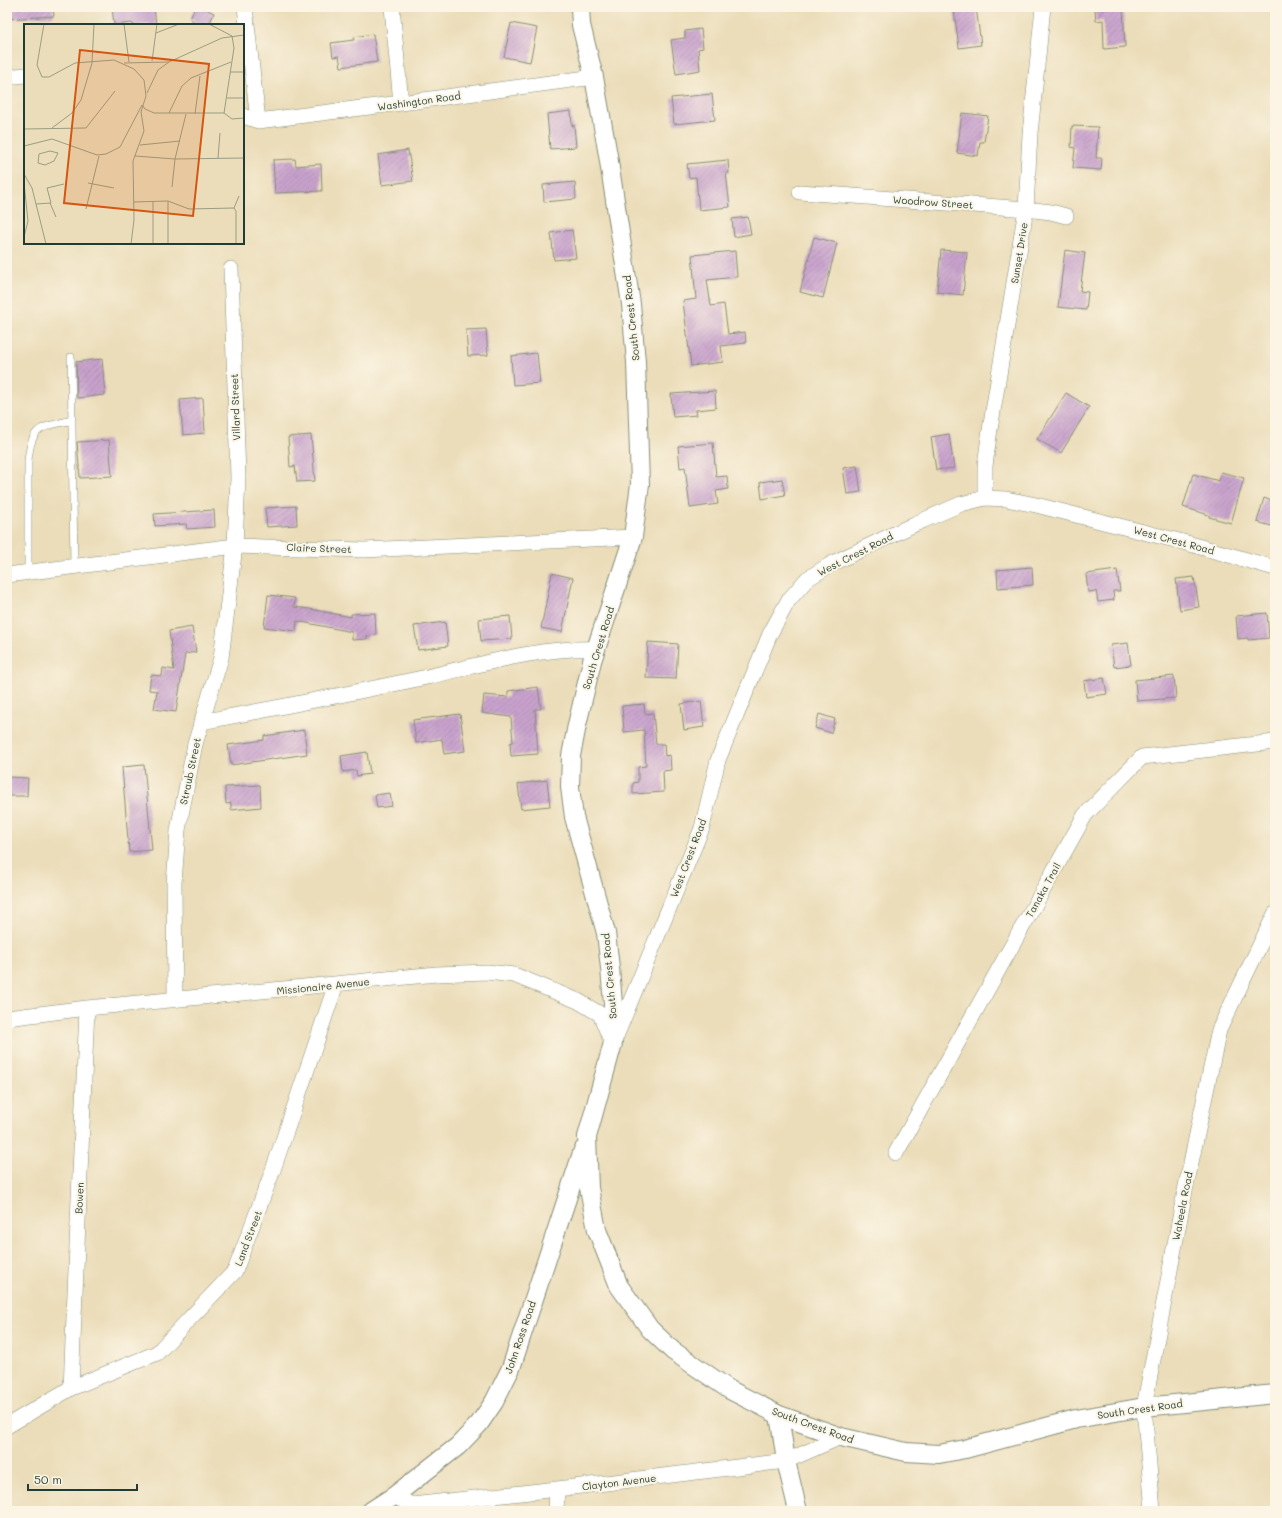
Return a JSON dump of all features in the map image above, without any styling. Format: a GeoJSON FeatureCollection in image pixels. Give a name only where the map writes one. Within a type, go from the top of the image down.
{"type":"FeatureCollection","features":[{"type":"Feature","properties":{"kind":"street"},"geometry":{"type":"LineString","coordinates":[[245,7],[258,121]]}},
{"type":"Feature","properties":{"kind":"street"},"geometry":{"type":"LineString","coordinates":[[392,7],[401,103]]}},
{"type":"Feature","properties":{"kind":"street","name":"South Crest Road"},"geometry":{"type":"LineString","coordinates":[[580,7],[581,25],[594,77],[608,155],[631,304],[635,355],[640,484],[634,537],[596,649],[577,725],[571,756],[570,787],[574,817],[606,932],[613,1004],[613,1044],[587,1137],[588,1188],[597,1230],[619,1286],[650,1329],[673,1351],[730,1390],[779,1415],[842,1437],[906,1452],[939,1454],[972,1448],[1076,1419],[1144,1407],[1275,1394]]}},
{"type":"Feature","properties":{"kind":"street","name":"Sunset Drive"},"geometry":{"type":"LineString","coordinates":[[985,498],[984,466],[1026,209],[1030,134],[1043,7]]}},
{"type":"Feature","properties":{"kind":"street"},"geometry":{"type":"LineString","coordinates":[[7,77],[24,75]]}},
{"type":"Feature","properties":{"kind":"street","name":"Washington Road"},"geometry":{"type":"LineString","coordinates":[[244,116],[258,121],[594,77]]}},
{"type":"Feature","properties":{"kind":"street","name":"Woodrow Street"},"geometry":{"type":"LineString","coordinates":[[800,192],[1026,209],[1051,212],[1066,216]]}},
{"type":"Feature","properties":{"kind":"street","name":"Villard Street"},"geometry":{"type":"LineString","coordinates":[[231,269],[238,477],[235,546]]}},
{"type":"Feature","properties":{"kind":"street","name":"West Crest Road"},"geometry":{"type":"LineString","coordinates":[[613,1044],[702,828],[718,760],[770,634],[788,601],[807,579],[833,563],[917,523],[961,504],[985,498],[1006,499],[1036,505],[1183,542],[1275,568]]}},
{"type":"Feature","properties":{"kind":"street","name":"Claire Street"},"geometry":{"type":"LineString","coordinates":[[7,575],[235,546],[364,550],[634,537]]}},
{"type":"Feature","properties":{"kind":"street","name":"Straub Street"},"geometry":{"type":"LineString","coordinates":[[175,1000],[174,883],[178,830],[195,744],[220,658],[235,546]]}},
{"type":"Feature","properties":{"kind":"street"},"geometry":{"type":"LineString","coordinates":[[201,722],[316,701],[499,660],[570,648],[596,649]]}},
{"type":"Feature","properties":{"kind":"street","name":"Tanaka Trail"},"geometry":{"type":"LineString","coordinates":[[896,1153],[1085,815],[1142,757],[1275,742]]}},
{"type":"Feature","properties":{"kind":"street","name":"Waheela Road"},"geometry":{"type":"LineString","coordinates":[[1153,1511],[1144,1407],[1185,1191],[1219,1030],[1275,914]]}},
{"type":"Feature","properties":{"kind":"street","name":"Missionaire Avenue"},"geometry":{"type":"LineString","coordinates":[[7,1018],[87,1008],[437,974],[487,972],[514,975],[578,1001],[600,1014],[613,1044]]}},
{"type":"Feature","properties":{"kind":"street","name":"Land Street"},"geometry":{"type":"LineString","coordinates":[[7,1426],[71,1388],[157,1353],[235,1271],[273,1170],[336,984]]}},
{"type":"Feature","properties":{"kind":"street","name":"Bowen"},"geometry":{"type":"LineString","coordinates":[[71,1388],[87,1008]]}},
{"type":"Feature","properties":{"kind":"street","name":"John Ross Road"},"geometry":{"type":"LineString","coordinates":[[372,1511],[394,1496],[458,1446],[479,1424],[494,1402],[511,1368],[587,1137]]}},
{"type":"Feature","properties":{"kind":"street"},"geometry":{"type":"LineString","coordinates":[[779,1415],[786,1461],[798,1511]]}},
{"type":"Feature","properties":{"kind":"street","name":"Clayton Avenue"},"geometry":{"type":"LineString","coordinates":[[394,1496],[412,1505],[786,1461],[842,1437]]}},
{"type":"Feature","properties":{"kind":"street"},"geometry":{"type":"LineString","coordinates":[[556,1511],[557,1489]]}},
{"type":"Feature","properties":{"kind":"lane"},"geometry":{"type":"LineString","coordinates":[[71,357],[74,566]]}},
{"type":"Feature","properties":{"kind":"lane"},"geometry":{"type":"LineString","coordinates":[[28,572],[28,460],[30,442],[35,433],[44,427],[72,420]]}},
{"type":"Feature","properties":{"kind":"building"},"geometry":{"type":"Polygon","coordinates":[[[7,7],[53,7],[54,16],[7,19],[7,7]]]}},
{"type":"Feature","properties":{"kind":"building"},"geometry":{"type":"Polygon","coordinates":[[[112,7],[154,7],[156,24],[114,24],[112,7]]]}},
{"type":"Feature","properties":{"kind":"building"},"geometry":{"type":"Polygon","coordinates":[[[195,7],[202,7],[214,13],[209,24],[200,24],[190,19],[195,7]]]}},
{"type":"Feature","properties":{"kind":"building"},"geometry":{"type":"Polygon","coordinates":[[[976,7],[981,45],[959,48],[954,10],[976,7]]]}},
{"type":"Feature","properties":{"kind":"building"},"geometry":{"type":"Polygon","coordinates":[[[1123,7],[1125,47],[1104,49],[1103,20],[1096,21],[1095,9],[1123,7]]]}},
{"type":"Feature","properties":{"kind":"building"},"geometry":{"type":"Polygon","coordinates":[[[511,23],[537,28],[530,62],[504,57],[511,23]]]}},
{"type":"Feature","properties":{"kind":"building"},"geometry":{"type":"Polygon","coordinates":[[[701,29],[703,48],[698,49],[700,70],[676,74],[671,40],[685,38],[685,31],[701,29]]]}},
{"type":"Feature","properties":{"kind":"building"},"geometry":{"type":"Polygon","coordinates":[[[373,34],[377,62],[341,67],[339,56],[333,57],[331,43],[354,40],[354,37],[373,34]]]}},
{"type":"Feature","properties":{"kind":"building"},"geometry":{"type":"Polygon","coordinates":[[[712,94],[715,120],[674,124],[671,98],[712,94]]]}},
{"type":"Feature","properties":{"kind":"building"},"geometry":{"type":"Polygon","coordinates":[[[571,111],[576,147],[550,149],[547,114],[571,111]]]}},
{"type":"Feature","properties":{"kind":"building"},"geometry":{"type":"Polygon","coordinates":[[[962,113],[988,116],[984,142],[980,142],[978,156],[957,153],[962,113]]]}},
{"type":"Feature","properties":{"kind":"building"},"geometry":{"type":"Polygon","coordinates":[[[1072,126],[1098,127],[1096,158],[1102,158],[1101,170],[1073,168],[1075,148],[1071,147],[1072,126]]]}},
{"type":"Feature","properties":{"kind":"building"},"geometry":{"type":"Polygon","coordinates":[[[408,150],[413,181],[382,185],[378,155],[408,150]]]}},
{"type":"Feature","properties":{"kind":"building"},"geometry":{"type":"Polygon","coordinates":[[[295,159],[296,166],[321,164],[322,191],[275,193],[273,160],[295,159]]]}},
{"type":"Feature","properties":{"kind":"building"},"geometry":{"type":"Polygon","coordinates":[[[728,160],[729,173],[726,173],[730,207],[699,210],[696,177],[689,178],[687,164],[728,160]]]}},
{"type":"Feature","properties":{"kind":"building"},"geometry":{"type":"Polygon","coordinates":[[[575,182],[576,199],[544,202],[543,185],[575,182]]]}},
{"type":"Feature","properties":{"kind":"building"},"geometry":{"type":"Polygon","coordinates":[[[748,217],[751,234],[734,237],[732,219],[748,217]]]}},
{"type":"Feature","properties":{"kind":"building"},"geometry":{"type":"Polygon","coordinates":[[[572,230],[576,258],[554,260],[551,233],[572,230]]]}},
{"type":"Feature","properties":{"kind":"building"},"geometry":{"type":"Polygon","coordinates":[[[814,237],[837,243],[823,298],[800,292],[814,237]]]}},
{"type":"Feature","properties":{"kind":"building"},"geometry":{"type":"Polygon","coordinates":[[[941,250],[967,252],[963,295],[937,292],[941,250]]]}},
{"type":"Feature","properties":{"kind":"building"},"geometry":{"type":"Polygon","coordinates":[[[1065,250],[1085,253],[1080,291],[1088,292],[1086,310],[1058,307],[1065,250]]]}},
{"type":"Feature","properties":{"kind":"building"},"geometry":{"type":"Polygon","coordinates":[[[735,251],[737,277],[707,280],[711,306],[724,304],[728,334],[745,332],[746,343],[721,346],[723,362],[691,366],[683,301],[696,299],[692,255],[735,251]]]}},
{"type":"Feature","properties":{"kind":"building"},"geometry":{"type":"Polygon","coordinates":[[[486,329],[488,355],[468,356],[466,330],[486,329]]]}},
{"type":"Feature","properties":{"kind":"building"},"geometry":{"type":"Polygon","coordinates":[[[537,353],[540,383],[513,385],[511,356],[537,353]]]}},
{"type":"Feature","properties":{"kind":"building"},"geometry":{"type":"Polygon","coordinates":[[[102,359],[105,395],[77,398],[76,362],[102,359]]]}},
{"type":"Feature","properties":{"kind":"building"},"geometry":{"type":"Polygon","coordinates":[[[715,391],[716,408],[696,410],[697,415],[673,417],[671,394],[715,391]]]}},
{"type":"Feature","properties":{"kind":"building"},"geometry":{"type":"Polygon","coordinates":[[[1066,393],[1089,407],[1061,453],[1037,439],[1066,393]]]}},
{"type":"Feature","properties":{"kind":"building"},"geometry":{"type":"Polygon","coordinates":[[[203,398],[205,433],[183,435],[180,400],[203,398]]]}},
{"type":"Feature","properties":{"kind":"building"},"geometry":{"type":"Polygon","coordinates":[[[949,434],[954,468],[936,470],[931,437],[949,434]]]}},
{"type":"Feature","properties":{"kind":"building"},"geometry":{"type":"Polygon","coordinates":[[[311,435],[315,481],[297,482],[295,466],[290,467],[288,437],[311,435]]]}},
{"type":"Feature","properties":{"kind":"building"},"geometry":{"type":"Polygon","coordinates":[[[109,440],[112,476],[80,478],[77,442],[109,440]]]}},
{"type":"Feature","properties":{"kind":"building"},"geometry":{"type":"Polygon","coordinates":[[[713,443],[716,477],[727,476],[728,489],[716,491],[718,504],[690,508],[685,467],[680,468],[678,446],[713,443]]]}},
{"type":"Feature","properties":{"kind":"building"},"geometry":{"type":"Polygon","coordinates":[[[857,466],[861,492],[847,494],[843,468],[857,466]]]}},
{"type":"Feature","properties":{"kind":"building"},"geometry":{"type":"Polygon","coordinates":[[[1221,472],[1244,478],[1231,523],[1209,517],[1209,515],[1183,507],[1193,474],[1219,481],[1221,472]]]}},
{"type":"Feature","properties":{"kind":"building"},"geometry":{"type":"Polygon","coordinates":[[[782,479],[785,495],[762,499],[760,482],[782,479]]]}},
{"type":"Feature","properties":{"kind":"building"},"geometry":{"type":"Polygon","coordinates":[[[1264,498],[1275,502],[1275,527],[1257,522],[1264,498]]]}},
{"type":"Feature","properties":{"kind":"building"},"geometry":{"type":"Polygon","coordinates":[[[296,506],[297,525],[267,527],[265,508],[296,506]]]}},
{"type":"Feature","properties":{"kind":"building"},"geometry":{"type":"Polygon","coordinates":[[[214,510],[215,527],[187,529],[186,524],[155,526],[154,514],[214,510]]]}},
{"type":"Feature","properties":{"kind":"building"},"geometry":{"type":"Polygon","coordinates":[[[1032,567],[1033,585],[998,588],[997,570],[1032,567]]]}},
{"type":"Feature","properties":{"kind":"building"},"geometry":{"type":"Polygon","coordinates":[[[1117,570],[1120,591],[1113,591],[1114,600],[1098,602],[1096,591],[1088,592],[1086,574],[1117,570]]]}},
{"type":"Feature","properties":{"kind":"building"},"geometry":{"type":"Polygon","coordinates":[[[552,573],[573,578],[562,632],[541,628],[552,573]]]}},
{"type":"Feature","properties":{"kind":"building"},"geometry":{"type":"Polygon","coordinates":[[[1194,577],[1199,607],[1180,610],[1176,579],[1194,577]]]}},
{"type":"Feature","properties":{"kind":"building"},"geometry":{"type":"Polygon","coordinates":[[[268,595],[295,598],[294,607],[351,617],[351,614],[375,613],[376,635],[367,636],[367,639],[352,640],[352,632],[297,621],[296,631],[264,627],[268,595]]]}},
{"type":"Feature","properties":{"kind":"building"},"geometry":{"type":"Polygon","coordinates":[[[1267,613],[1269,638],[1248,640],[1248,638],[1238,639],[1236,616],[1267,613]]]}},
{"type":"Feature","properties":{"kind":"building"},"geometry":{"type":"Polygon","coordinates":[[[510,616],[512,639],[481,641],[479,619],[510,616]]]}},
{"type":"Feature","properties":{"kind":"building"},"geometry":{"type":"Polygon","coordinates":[[[445,622],[448,646],[418,650],[414,626],[445,622]]]}},
{"type":"Feature","properties":{"kind":"building"},"geometry":{"type":"Polygon","coordinates":[[[192,627],[196,652],[185,654],[176,712],[154,709],[157,691],[149,690],[151,675],[162,676],[163,668],[174,670],[169,631],[192,627]]]}},
{"type":"Feature","properties":{"kind":"building"},"geometry":{"type":"Polygon","coordinates":[[[648,642],[678,644],[676,679],[646,678],[648,642]]]}},
{"type":"Feature","properties":{"kind":"building"},"geometry":{"type":"Polygon","coordinates":[[[1128,643],[1131,665],[1114,667],[1111,645],[1128,643]]]}},
{"type":"Feature","properties":{"kind":"building"},"geometry":{"type":"Polygon","coordinates":[[[1174,676],[1176,698],[1137,701],[1135,680],[1174,676]]]}},
{"type":"Feature","properties":{"kind":"building"},"geometry":{"type":"Polygon","coordinates":[[[1104,678],[1107,694],[1086,697],[1084,681],[1104,678]]]}},
{"type":"Feature","properties":{"kind":"building"},"geometry":{"type":"Polygon","coordinates":[[[538,687],[541,709],[535,709],[538,754],[511,756],[510,743],[513,742],[511,717],[482,713],[484,695],[508,697],[508,691],[538,687]]]}},
{"type":"Feature","properties":{"kind":"building"},"geometry":{"type":"Polygon","coordinates":[[[701,701],[704,727],[684,730],[681,704],[701,701]]]}},
{"type":"Feature","properties":{"kind":"building"},"geometry":{"type":"Polygon","coordinates":[[[644,704],[645,714],[653,713],[656,744],[664,744],[665,756],[670,755],[671,770],[663,771],[664,792],[633,794],[633,783],[638,782],[638,767],[646,766],[644,730],[624,732],[622,706],[644,704]]]}},
{"type":"Feature","properties":{"kind":"building"},"geometry":{"type":"Polygon","coordinates":[[[460,714],[465,751],[444,754],[442,739],[416,743],[413,720],[460,714]]]}},
{"type":"Feature","properties":{"kind":"building"},"geometry":{"type":"Polygon","coordinates":[[[819,714],[835,719],[831,733],[815,728],[819,714]]]}},
{"type":"Feature","properties":{"kind":"building"},"geometry":{"type":"Polygon","coordinates":[[[304,730],[307,754],[231,765],[228,745],[264,740],[264,736],[304,730]]]}},
{"type":"Feature","properties":{"kind":"building"},"geometry":{"type":"Polygon","coordinates":[[[367,752],[370,774],[357,776],[356,770],[343,772],[341,756],[367,752]]]}},
{"type":"Feature","properties":{"kind":"building"},"geometry":{"type":"Polygon","coordinates":[[[144,765],[152,850],[129,852],[122,767],[144,765]]]}},
{"type":"Feature","properties":{"kind":"building"},"geometry":{"type":"Polygon","coordinates":[[[7,777],[28,778],[27,796],[7,796],[7,777]]]}},
{"type":"Feature","properties":{"kind":"building"},"geometry":{"type":"Polygon","coordinates":[[[547,780],[550,806],[521,809],[518,784],[547,780]]]}},
{"type":"Feature","properties":{"kind":"building"},"geometry":{"type":"Polygon","coordinates":[[[260,785],[261,807],[231,810],[231,803],[226,804],[225,787],[260,785]]]}},
{"type":"Feature","properties":{"kind":"building"},"geometry":{"type":"Polygon","coordinates":[[[390,793],[392,806],[377,808],[375,795],[390,793]]]}}]}
